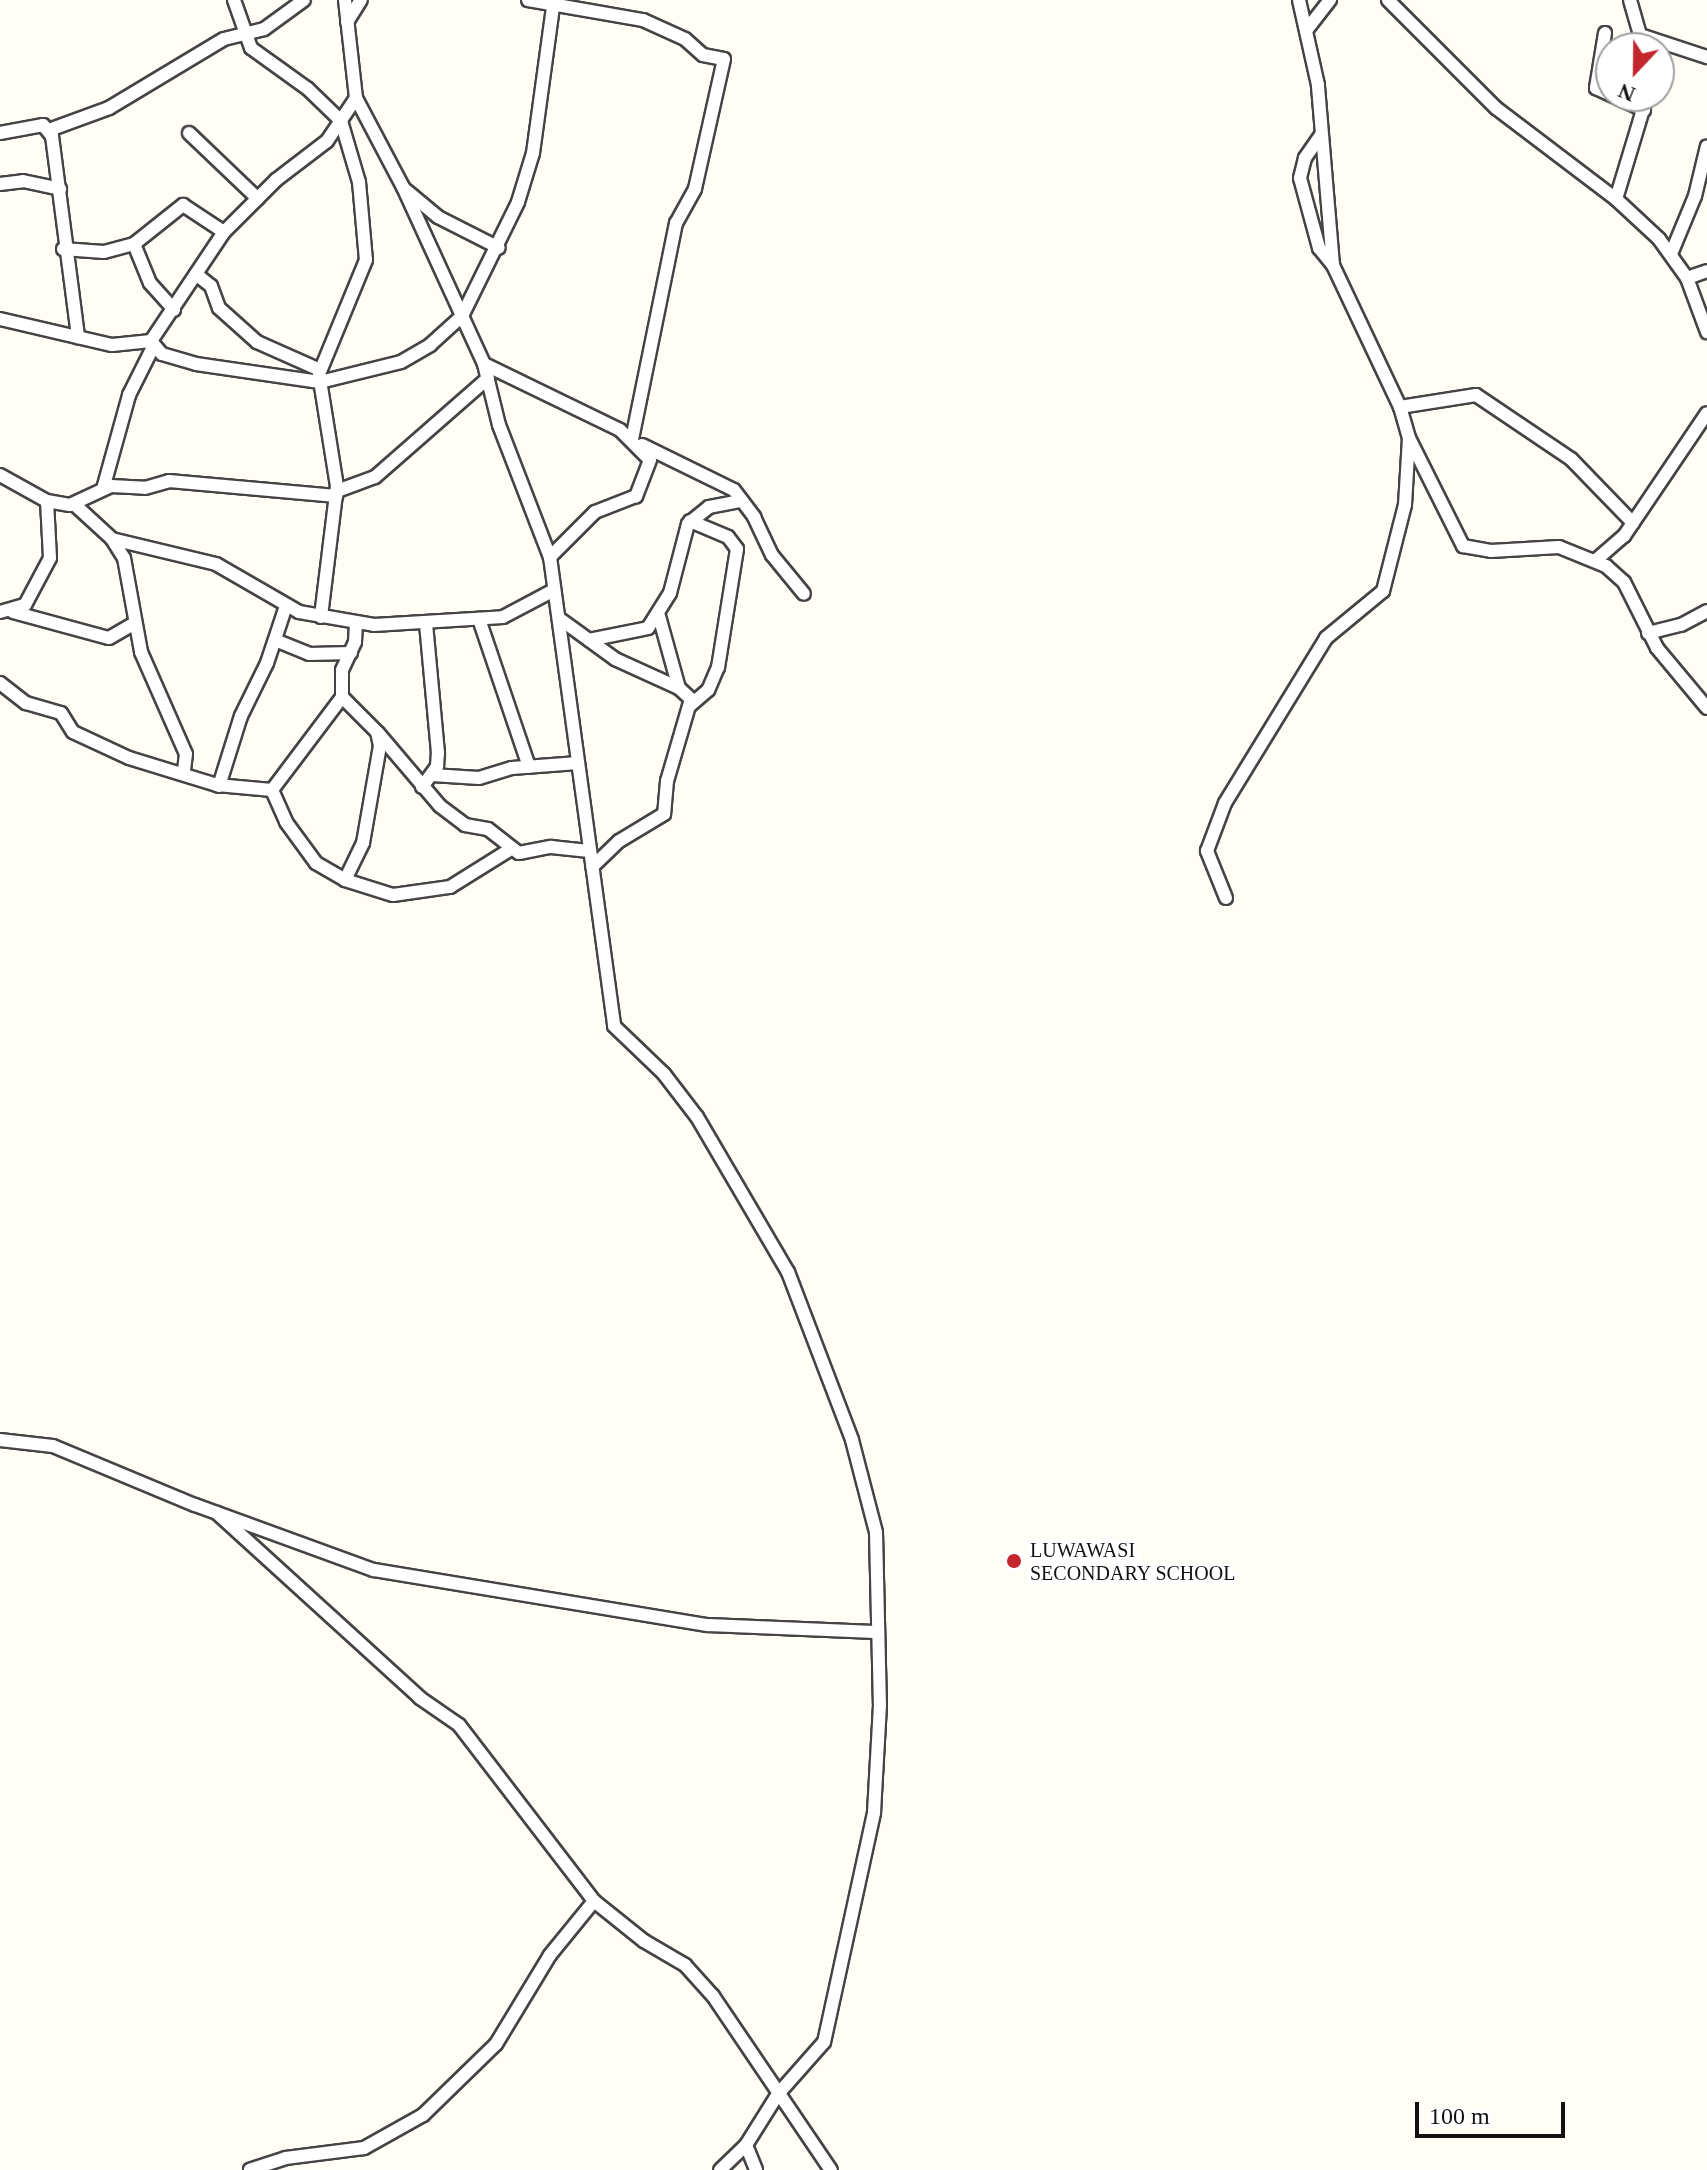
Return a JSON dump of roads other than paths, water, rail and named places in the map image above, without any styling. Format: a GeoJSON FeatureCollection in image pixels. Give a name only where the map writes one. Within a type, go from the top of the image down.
{"type":"FeatureCollection","features":[{"type":"Feature","properties":{"kind":"street"},"geometry":{"type":"LineString","coordinates":[[234,0],[245,36],[261,59],[308,89],[341,121],[359,182],[367,246],[361,277],[320,376],[337,493],[321,617]]}},
{"type":"Feature","properties":{"kind":"street"},"geometry":{"type":"LineString","coordinates":[[0,133],[34,125],[49,130],[109,108],[224,39],[245,36],[277,21],[304,0]]}},
{"type":"Feature","properties":{"kind":"street"},"geometry":{"type":"LineString","coordinates":[[345,0],[356,98],[403,187],[484,364],[499,425],[550,557],[614,1026],[664,1074],[715,1143],[803,1307],[871,1504],[876,1532],[875,1632],[880,1705],[874,1813],[824,2042],[778,2094],[746,2145],[720,2170]]}},
{"type":"Feature","properties":{"kind":"street"},"geometry":{"type":"LineString","coordinates":[[347,22],[361,0]]}},
{"type":"Feature","properties":{"kind":"street"},"geometry":{"type":"LineString","coordinates":[[528,0],[643,20],[685,39],[703,55],[724,59],[695,189],[676,223],[634,440],[650,466],[636,496],[595,512],[550,557]]}},
{"type":"Feature","properties":{"kind":"street"},"geometry":{"type":"LineString","coordinates":[[1299,0],[1308,28],[1333,265]]}},
{"type":"Feature","properties":{"kind":"street"},"geometry":{"type":"LineString","coordinates":[[1308,28],[1330,0]]}},
{"type":"Feature","properties":{"kind":"street"},"geometry":{"type":"LineString","coordinates":[[1388,0],[1496,108],[1616,199],[1671,254],[1687,278],[1707,332]]}},
{"type":"Feature","properties":{"kind":"street"},"geometry":{"type":"LineString","coordinates":[[1630,0],[1639,32]]}},
{"type":"Feature","properties":{"kind":"street"},"geometry":{"type":"LineString","coordinates":[[0,319],[112,345],[152,344],[196,364],[320,376],[401,362],[430,345],[462,316],[499,248],[533,153],[553,4]]}},
{"type":"Feature","properties":{"kind":"street"},"geometry":{"type":"LineString","coordinates":[[1675,50],[1707,57]]}},
{"type":"Feature","properties":{"kind":"street"},"geometry":{"type":"LineString","coordinates":[[103,489],[129,395],[152,344],[196,274],[224,232],[327,141],[356,98]]}},
{"type":"Feature","properties":{"kind":"street"},"geometry":{"type":"LineString","coordinates":[[1616,199],[1643,112]]}},
{"type":"Feature","properties":{"kind":"street"},"geometry":{"type":"LineString","coordinates":[[49,130],[60,189],[63,249],[78,337]]}},
{"type":"Feature","properties":{"kind":"street"},"geometry":{"type":"LineString","coordinates":[[189,133],[258,199]]}},
{"type":"Feature","properties":{"kind":"street"},"geometry":{"type":"LineString","coordinates":[[1321,135],[1305,158],[1300,178],[1319,248],[1333,265],[1400,407],[1409,438],[1463,546],[1491,551],[1559,547],[1596,560],[1624,582],[1648,633],[1707,708]]}},
{"type":"Feature","properties":{"kind":"street"},"geometry":{"type":"LineString","coordinates":[[1671,254],[1695,196],[1707,146]]}},
{"type":"Feature","properties":{"kind":"street"},"geometry":{"type":"LineString","coordinates":[[0,184],[23,181],[60,189]]}},
{"type":"Feature","properties":{"kind":"street"},"geometry":{"type":"LineString","coordinates":[[403,187],[438,217],[499,248]]}},
{"type":"Feature","properties":{"kind":"street"},"geometry":{"type":"LineString","coordinates":[[63,249],[104,252],[134,244],[183,205],[224,232]]}},
{"type":"Feature","properties":{"kind":"street"},"geometry":{"type":"LineString","coordinates":[[134,244],[150,283],[174,310]]}},
{"type":"Feature","properties":{"kind":"street"},"geometry":{"type":"LineString","coordinates":[[1687,278],[1707,271]]}},
{"type":"Feature","properties":{"kind":"street"},"geometry":{"type":"LineString","coordinates":[[196,274],[211,286],[219,308],[257,342],[320,376]]}},
{"type":"Feature","properties":{"kind":"street"},"geometry":{"type":"LineString","coordinates":[[484,364],[730,488],[741,501],[772,555],[804,594]]}},
{"type":"Feature","properties":{"kind":"street"},"geometry":{"type":"LineString","coordinates":[[0,475],[47,501],[74,504],[103,489],[195,481],[284,495],[337,493],[375,477],[488,378]]}},
{"type":"Feature","properties":{"kind":"street"},"geometry":{"type":"LineString","coordinates":[[1400,407],[1476,395],[1571,459],[1633,523]]}},
{"type":"Feature","properties":{"kind":"street"},"geometry":{"type":"LineString","coordinates":[[1596,560],[1633,523],[1707,413]]}},
{"type":"Feature","properties":{"kind":"street"},"geometry":{"type":"LineString","coordinates":[[1226,898],[1209,861],[1212,831],[1297,678],[1326,638],[1383,591],[1402,527],[1409,438]]}},
{"type":"Feature","properties":{"kind":"street"},"geometry":{"type":"LineString","coordinates":[[6,612],[31,597],[50,558],[47,501]]}},
{"type":"Feature","properties":{"kind":"street"},"geometry":{"type":"LineString","coordinates":[[589,640],[642,630],[659,616],[690,521],[709,507],[741,501]]}},
{"type":"Feature","properties":{"kind":"street"},"geometry":{"type":"LineString","coordinates":[[74,504],[112,539],[124,558],[133,624],[143,659],[186,754],[184,771]]}},
{"type":"Feature","properties":{"kind":"street"},"geometry":{"type":"LineString","coordinates":[[592,867],[619,841],[664,814],[667,781],[691,705],[708,690],[718,667],[737,549],[731,539],[690,521]]}},
{"type":"Feature","properties":{"kind":"street"},"geometry":{"type":"LineString","coordinates":[[112,539],[216,564],[286,606],[321,617],[356,622],[426,623],[479,619],[517,612],[554,590]]}},
{"type":"Feature","properties":{"kind":"street"},"geometry":{"type":"LineString","coordinates":[[219,786],[241,716],[275,640],[286,606]]}},
{"type":"Feature","properties":{"kind":"street"},"geometry":{"type":"LineString","coordinates":[[1648,633],[1681,625],[1707,611]]}},
{"type":"Feature","properties":{"kind":"street"},"geometry":{"type":"LineString","coordinates":[[6,612],[109,638],[133,624]]}},
{"type":"Feature","properties":{"kind":"street"},"geometry":{"type":"LineString","coordinates":[[659,616],[679,688],[691,705]]}},
{"type":"Feature","properties":{"kind":"street"},"geometry":{"type":"LineString","coordinates":[[479,619],[529,767]]}},
{"type":"Feature","properties":{"kind":"street"},"geometry":{"type":"LineString","coordinates":[[560,619],[615,659],[679,688]]}},
{"type":"Feature","properties":{"kind":"street"},"geometry":{"type":"LineString","coordinates":[[272,790],[342,697],[342,670],[351,653],[356,622]]}},
{"type":"Feature","properties":{"kind":"street"},"geometry":{"type":"LineString","coordinates":[[422,787],[432,775],[438,753],[426,623]]}},
{"type":"Feature","properties":{"kind":"street"},"geometry":{"type":"LineString","coordinates":[[275,640],[309,654],[351,653]]}},
{"type":"Feature","properties":{"kind":"street"},"geometry":{"type":"LineString","coordinates":[[0,683],[26,703],[56,710],[79,735],[129,758],[184,771],[219,786],[272,790]]}},
{"type":"Feature","properties":{"kind":"street"},"geometry":{"type":"LineString","coordinates":[[342,697],[455,820],[488,829],[511,849],[525,854],[551,847],[589,851]]}},
{"type":"Feature","properties":{"kind":"street"},"geometry":{"type":"LineString","coordinates":[[345,880],[363,843],[378,733]]}},
{"type":"Feature","properties":{"kind":"street"},"geometry":{"type":"LineString","coordinates":[[432,775],[479,778],[529,767],[578,763]]}},
{"type":"Feature","properties":{"kind":"street"},"geometry":{"type":"LineString","coordinates":[[272,790],[301,846],[316,863],[345,880],[393,895],[432,893],[511,849]]}},
{"type":"Feature","properties":{"kind":"street"},"geometry":{"type":"LineString","coordinates":[[0,1440],[53,1446],[340,1559],[415,1578],[708,1625],[875,1632]]}},
{"type":"Feature","properties":{"kind":"street"},"geometry":{"type":"LineString","coordinates":[[217,1513],[420,1698],[469,1735],[594,1901],[644,1941],[685,1965],[750,2044],[778,2094],[831,2170]]}},
{"type":"Feature","properties":{"kind":"street"},"geometry":{"type":"LineString","coordinates":[[250,2170],[286,2158],[364,2148],[423,2115],[496,2044],[550,1955],[594,1901]]}},
{"type":"Feature","properties":{"kind":"street"},"geometry":{"type":"LineString","coordinates":[[746,2145],[756,2170]]}},
{"type":"Feature","properties":{"kind":"place","name":"LUWAWASI SECONDARY SCHOOL"},"geometry":{"type":"Point","coordinates":[1014,1561]}}]}
